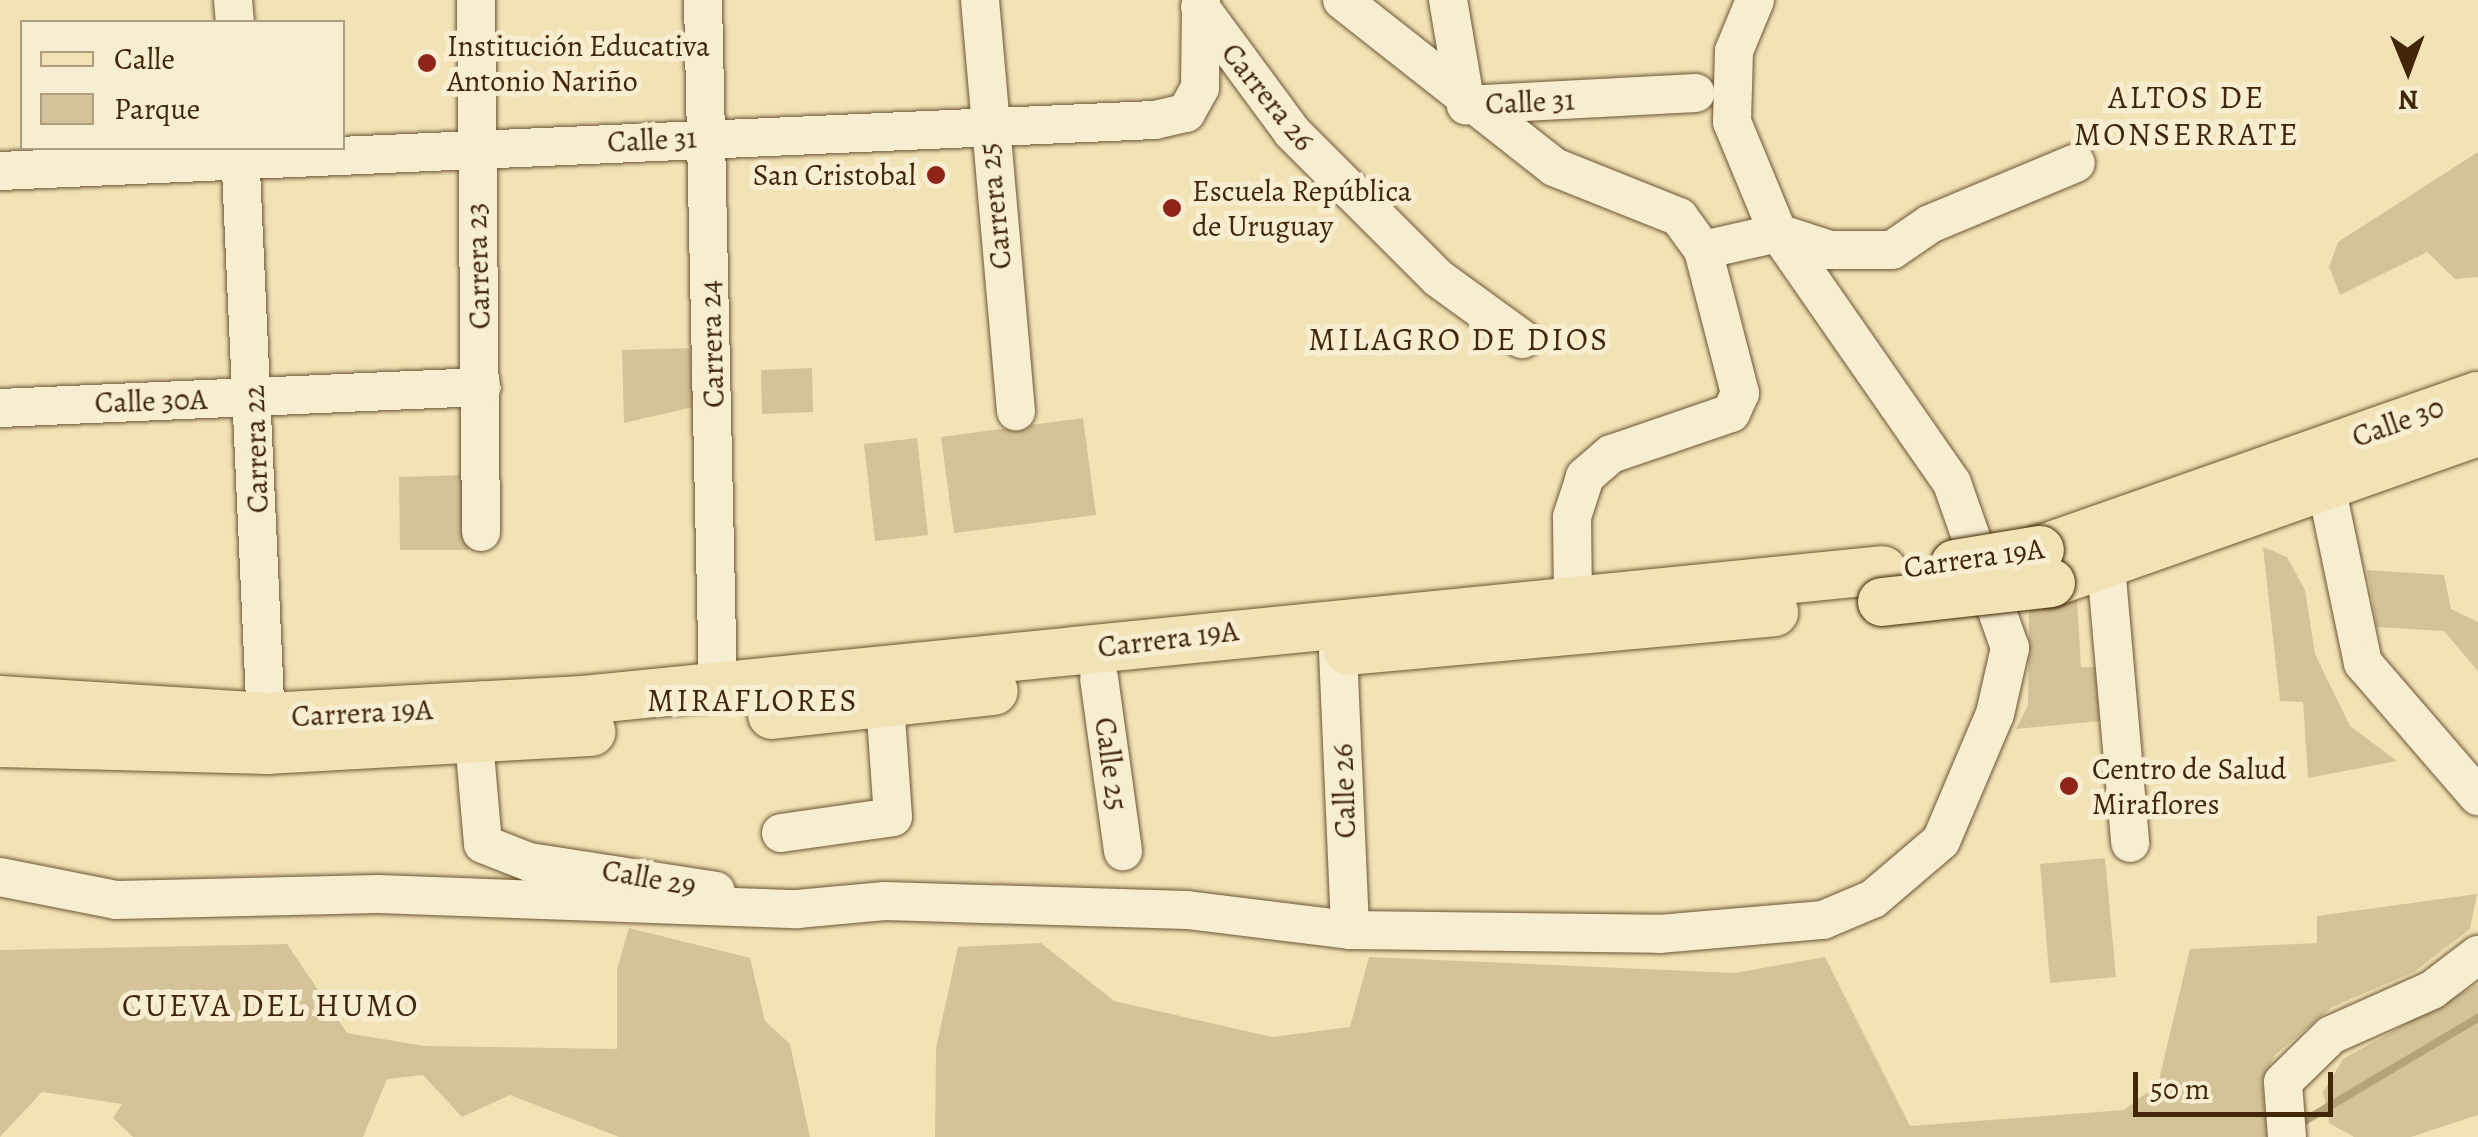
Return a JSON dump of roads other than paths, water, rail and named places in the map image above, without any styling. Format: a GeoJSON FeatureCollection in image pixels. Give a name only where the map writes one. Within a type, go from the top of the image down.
{"type":"FeatureCollection","features":[{"type":"Feature","properties":{"kind":"main road","name":"Calle 30"},"geometry":{"type":"LineString","coordinates":[[2322,467],[2478,396]]}},
{"type":"Feature","properties":{"kind":"main road","name":"Calle 30"},"geometry":{"type":"LineString","coordinates":[[2322,467],[2478,432]]}},
{"type":"Feature","properties":{"kind":"main road","name":"Carrera 19A"},"geometry":{"type":"LineString","coordinates":[[0,700],[98,704],[267,734],[474,741],[885,704],[2045,566],[2106,566],[2322,467]]}},
{"type":"Feature","properties":{"kind":"main road","name":"Carrera 19A"},"geometry":{"type":"LineString","coordinates":[[2045,566],[2322,467]]}},
{"type":"Feature","properties":{"kind":"main road","name":"Carrera 19A"},"geometry":{"type":"LineString","coordinates":[[0,744],[267,734],[1573,595],[1883,586]]}},
{"type":"Feature","properties":{"kind":"street","name":"Carrera 23"},"geometry":{"type":"LineString","coordinates":[[476,0],[474,151],[482,387],[480,532]]}},
{"type":"Feature","properties":{"kind":"street","name":"Carrera 24"},"geometry":{"type":"LineString","coordinates":[[703,0],[718,689]]}},
{"type":"Feature","properties":{"kind":"street","name":"Carrera 25"},"geometry":{"type":"LineString","coordinates":[[980,0],[986,123],[1016,411]]}},
{"type":"Feature","properties":{"kind":"street","name":"Calle 31"},"geometry":{"type":"LineString","coordinates":[[1342,0],[1466,105],[1696,93]]}},
{"type":"Feature","properties":{"kind":"street"},"geometry":{"type":"LineString","coordinates":[[1448,0],[1466,105],[1554,167],[1679,217],[1702,250],[1740,393],[1731,413],[1611,454],[1584,477],[1572,516],[1573,595]]}},
{"type":"Feature","properties":{"kind":"street"},"geometry":{"type":"LineString","coordinates":[[0,877],[116,900],[378,894],[797,909],[885,902],[1187,910],[1350,930],[1658,934],[1823,920],[1872,899],[1941,842],[1995,714],[2010,648],[1952,483],[1778,233],[1732,122],[1734,51],[1755,0]]}},
{"type":"Feature","properties":{"kind":"street","name":"Calle 31"},"geometry":{"type":"LineString","coordinates":[[0,171],[240,155],[474,151],[1186,113],[1200,88],[1201,4]]}},
{"type":"Feature","properties":{"kind":"street","name":"Carrera 26"},"geometry":{"type":"LineString","coordinates":[[1201,4],[1292,132],[1438,278],[1522,339]]}},
{"type":"Feature","properties":{"kind":"street","name":"Carrera 22"},"geometry":{"type":"LineString","coordinates":[[240,155],[267,734]]}},
{"type":"Feature","properties":{"kind":"street"},"geometry":{"type":"LineString","coordinates":[[1702,250],[1778,233],[1830,250],[1892,250],[1930,224],[2076,163]]}},
{"type":"Feature","properties":{"kind":"street","name":"Calle 30A"},"geometry":{"type":"LineString","coordinates":[[0,408],[482,387]]}},
{"type":"Feature","properties":{"kind":"street"},"geometry":{"type":"LineString","coordinates":[[2322,467],[2363,663],[2478,796]]}},
{"type":"Feature","properties":{"kind":"street"},"geometry":{"type":"LineString","coordinates":[[2106,566],[2130,842]]}},
{"type":"Feature","properties":{"kind":"street","name":"Calle 26"},"geometry":{"type":"LineString","coordinates":[[1338,652],[1350,930]]}},
{"type":"Feature","properties":{"kind":"street","name":"Calle 25"},"geometry":{"type":"LineString","coordinates":[[1098,678],[1123,851]]}},
{"type":"Feature","properties":{"kind":"street"},"geometry":{"type":"LineString","coordinates":[[0,680],[98,704]]}},
{"type":"Feature","properties":{"kind":"street"},"geometry":{"type":"LineString","coordinates":[[781,834],[892,817],[885,704]]}},
{"type":"Feature","properties":{"kind":"street","name":"Calle 29"},"geometry":{"type":"LineString","coordinates":[[474,741],[483,844],[500,853],[797,909]]}},
{"type":"Feature","properties":{"kind":"street"},"geometry":{"type":"LineString","coordinates":[[2287,1137],[2283,1082],[2331,1035],[2432,990],[2478,956]]}},
{"type":"Feature","properties":{"kind":"waterway"},"geometry":{"type":"LineString","coordinates":[[2296,1126],[2478,1018]]}},
{"type":"Feature","properties":{"kind":"place","name":"Institución Educativa Antonio Nariño"},"geometry":{"type":"Point","coordinates":[427,63]}},
{"type":"Feature","properties":{"kind":"place","name":"San Cristobal"},"geometry":{"type":"Point","coordinates":[936,175]}},
{"type":"Feature","properties":{"kind":"place","name":"Escuela República de Uruguay"},"geometry":{"type":"Point","coordinates":[1172,208]}},
{"type":"Feature","properties":{"kind":"place","name":"Centro de Salud Miraflores"},"geometry":{"type":"Point","coordinates":[2069,786]}},
{"type":"Feature","properties":{"kind":"district","name":"ALTOS DE MONSERRATE"},"geometry":{"type":"Point","coordinates":[2187,116]}},
{"type":"Feature","properties":{"kind":"district","name":"MILAGRO DE DIOS"},"geometry":{"type":"Point","coordinates":[1459,339]}},
{"type":"Feature","properties":{"kind":"district","name":"MIRAFLORES"},"geometry":{"type":"Point","coordinates":[753,700]}},
{"type":"Feature","properties":{"kind":"district","name":"CUEVA DEL HUMO"},"geometry":{"type":"Point","coordinates":[271,1005]}}]}
